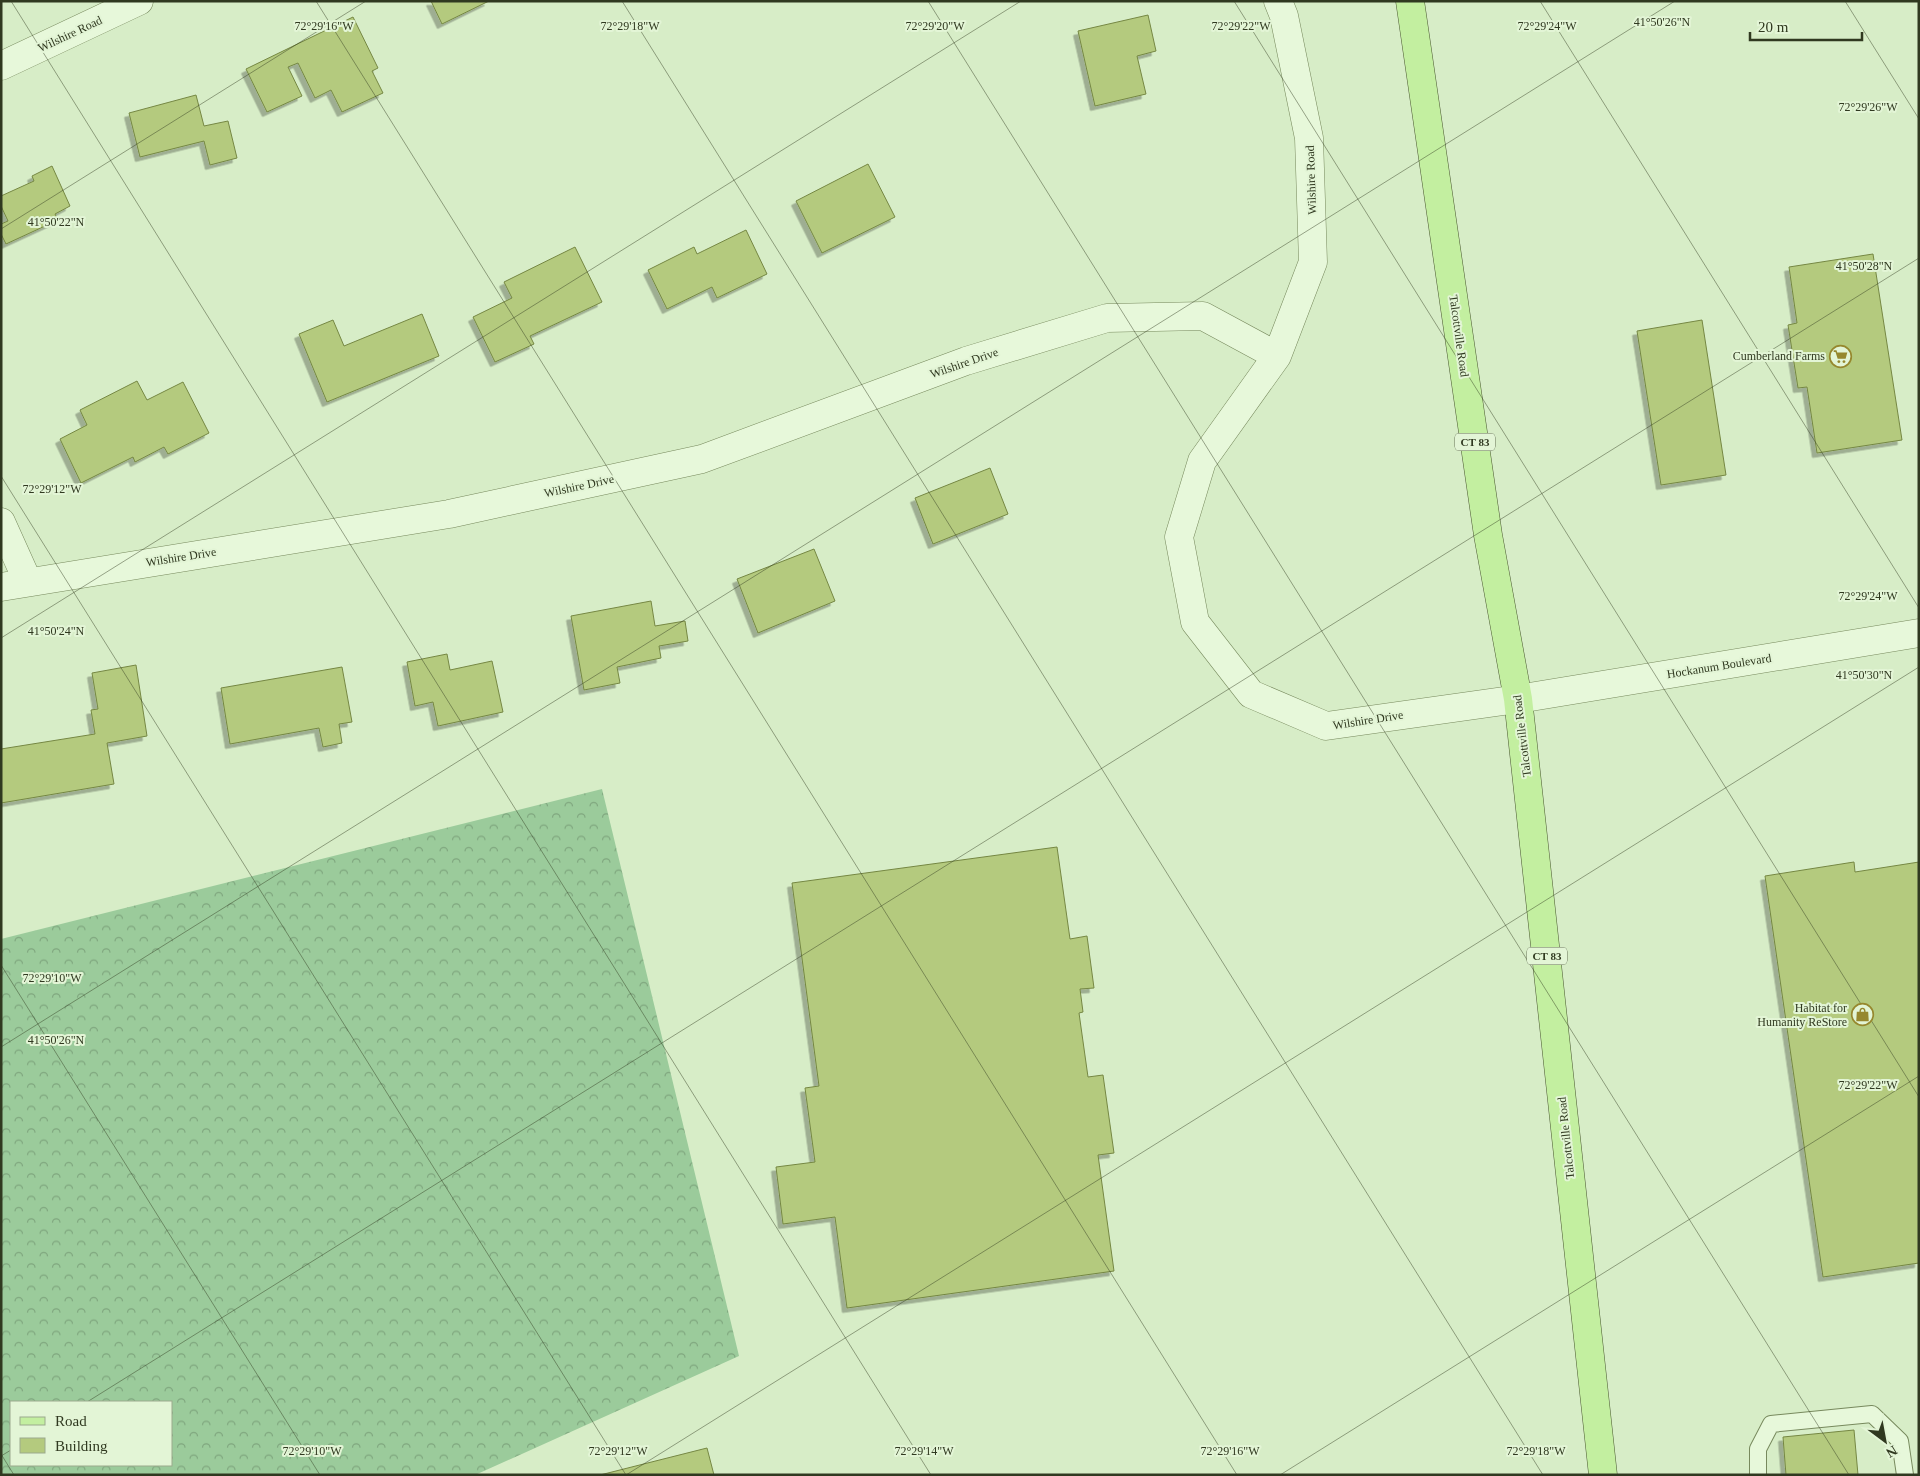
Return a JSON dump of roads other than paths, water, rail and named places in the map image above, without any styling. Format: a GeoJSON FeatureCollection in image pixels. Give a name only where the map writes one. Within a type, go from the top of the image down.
{"type":"FeatureCollection","features":[{"type":"Feature","properties":{"kind":"main road","name":"Talcottville Road"},"geometry":{"type":"LineString","coordinates":[[1410,1],[1488,535],[1518,698],[1603,1475]]}},
{"type":"Feature","properties":{"kind":"street","name":"Wilshire Road"},"geometry":{"type":"LineString","coordinates":[[1,66],[138,1]]}},
{"type":"Feature","properties":{"kind":"street","name":"Wilshire Road"},"geometry":{"type":"LineString","coordinates":[[1277,356],[1313,262],[1309,138],[1284,16],[1278,1]]}},
{"type":"Feature","properties":{"kind":"street","name":"Wilshire Drive"},"geometry":{"type":"LineString","coordinates":[[1,587],[449,514],[702,459],[966,361],[1107,318],[1203,316],[1277,356],[1202,461],[1179,537],[1195,622],[1251,694],[1326,726],[1518,698]]}},
{"type":"Feature","properties":{"kind":"street"},"geometry":{"type":"LineString","coordinates":[[1,522],[28,582]]}},
{"type":"Feature","properties":{"kind":"street","name":"Hockanum Boulevard"},"geometry":{"type":"LineString","coordinates":[[1518,698],[1919,633]]}},
{"type":"Feature","properties":{"kind":"lane"},"geometry":{"type":"LineString","coordinates":[[1758,1475],[1758,1449],[1771,1424],[1872,1414],[1900,1441],[1905,1475]]}},
{"type":"Feature","properties":{"kind":"place","name":"Cumberland Farms"},"geometry":{"type":"Point","coordinates":[1841,356]}},
{"type":"Feature","properties":{"kind":"place","name":"Habitat for Humanity ReStore"},"geometry":{"type":"Point","coordinates":[1863,1015]}}]}
